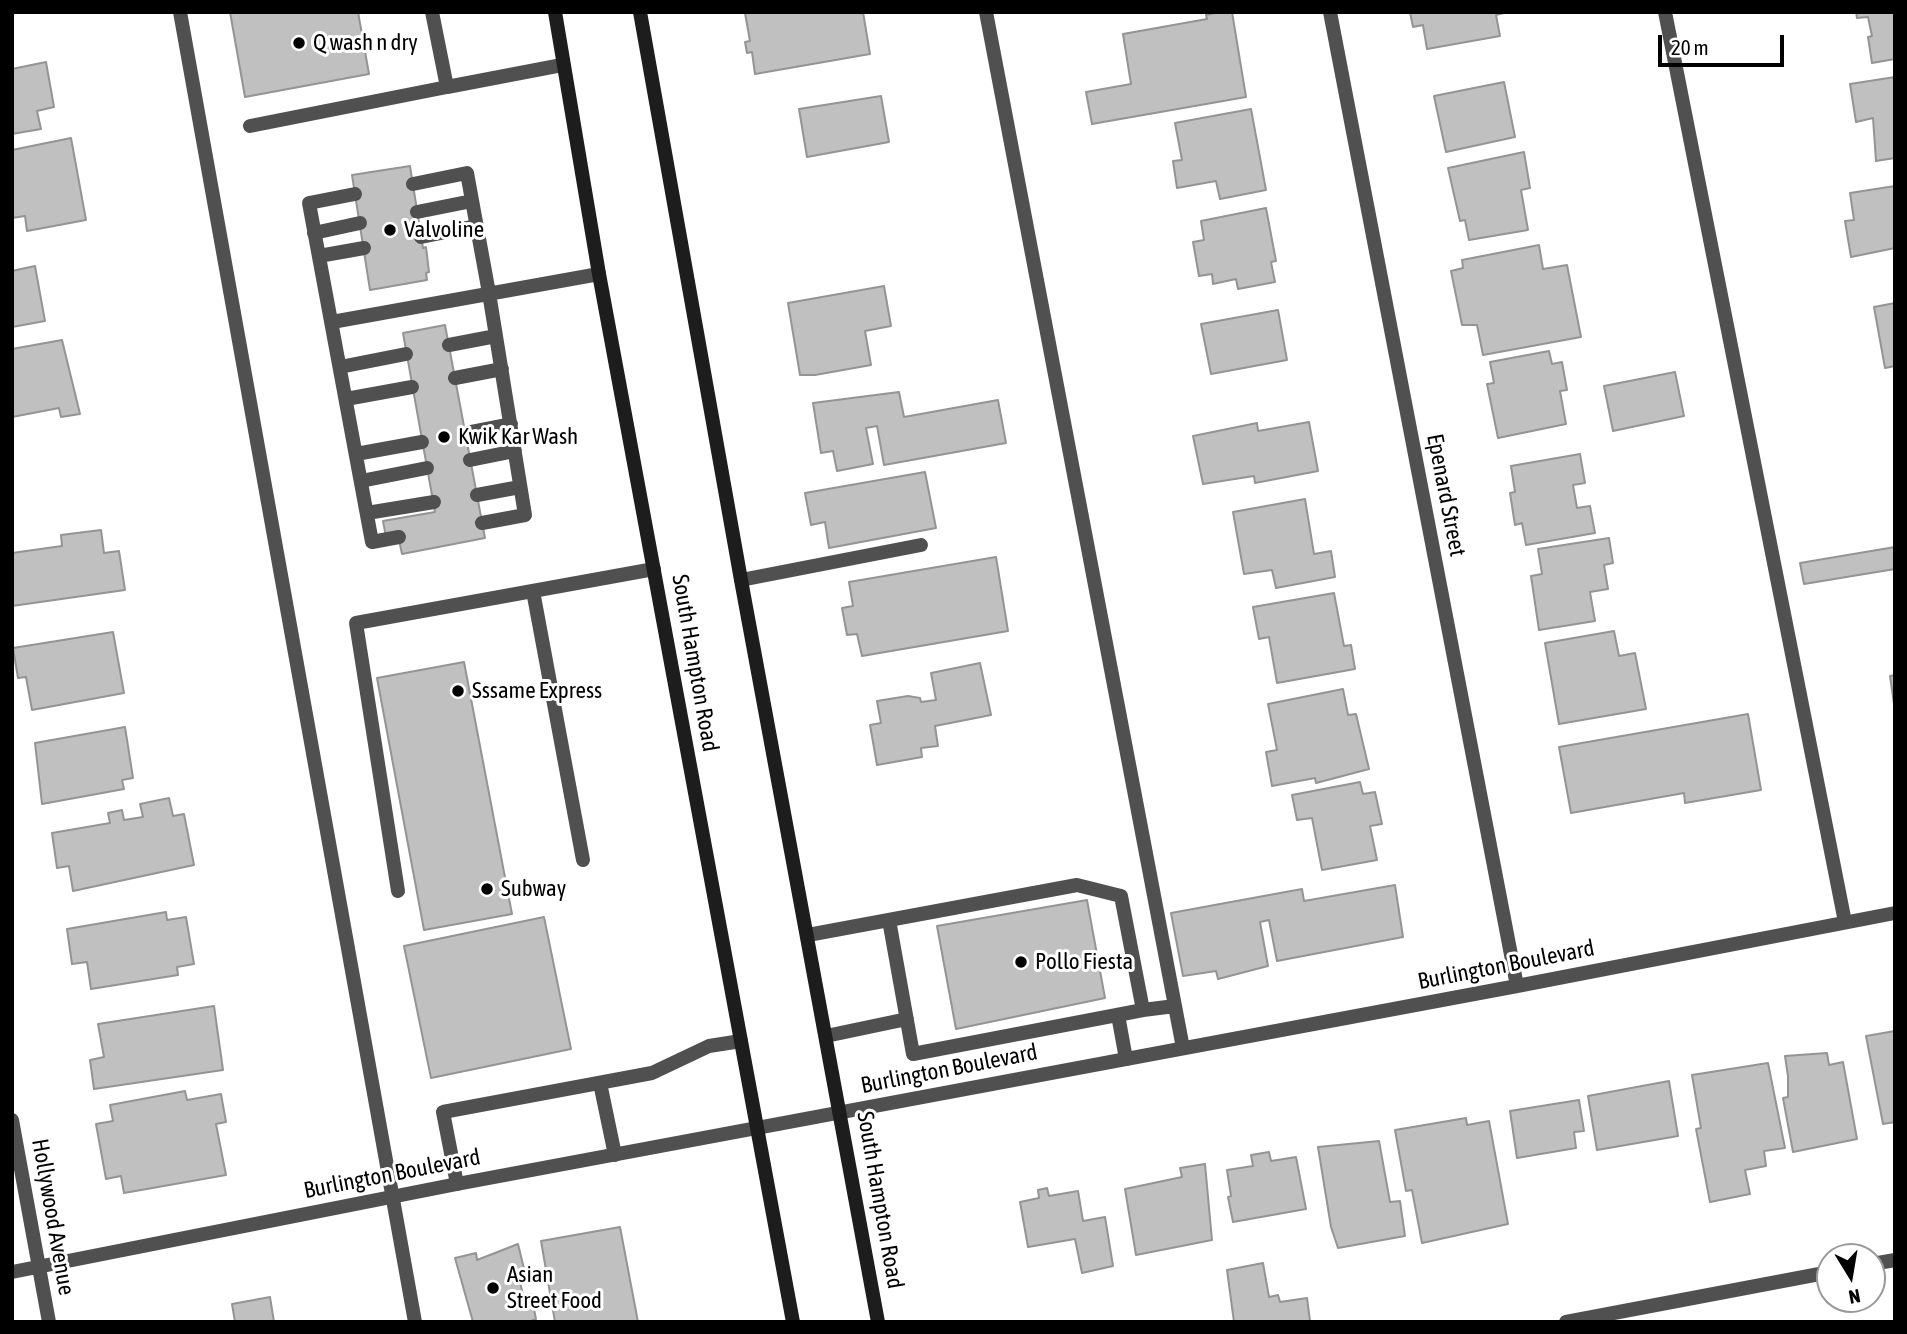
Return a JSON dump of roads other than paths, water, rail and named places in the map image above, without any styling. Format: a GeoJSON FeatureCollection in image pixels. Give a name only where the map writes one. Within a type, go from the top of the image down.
{"type":"FeatureCollection","features":[{"type":"Feature","properties":{"kind":"main road","name":"South Hampton Road"},"geometry":{"type":"LineString","coordinates":[[555,12],[599,274],[793,1322]]}},
{"type":"Feature","properties":{"kind":"main road","name":"South Hampton Road"},"geometry":{"type":"LineString","coordinates":[[640,12],[741,580],[878,1322]]}},
{"type":"Feature","properties":{"kind":"street"},"geometry":{"type":"LineString","coordinates":[[180,12],[415,1322]]}},
{"type":"Feature","properties":{"kind":"street"},"geometry":{"type":"LineString","coordinates":[[432,12],[447,87]]}},
{"type":"Feature","properties":{"kind":"street"},"geometry":{"type":"LineString","coordinates":[[986,12],[1184,1048]]}},
{"type":"Feature","properties":{"kind":"street","name":"Epenard Street"},"geometry":{"type":"LineString","coordinates":[[1330,12],[1517,986]]}},
{"type":"Feature","properties":{"kind":"street"},"geometry":{"type":"LineString","coordinates":[[1665,12],[1845,922]]}},
{"type":"Feature","properties":{"kind":"street"},"geometry":{"type":"LineString","coordinates":[[250,126],[562,65]]}},
{"type":"Feature","properties":{"kind":"street"},"geometry":{"type":"LineString","coordinates":[[413,184],[467,173],[525,515],[482,523]]}},
{"type":"Feature","properties":{"kind":"street"},"geometry":{"type":"LineString","coordinates":[[355,194],[309,202],[372,542],[399,537]]}},
{"type":"Feature","properties":{"kind":"street"},"geometry":{"type":"LineString","coordinates":[[417,212],[472,201]]}},
{"type":"Feature","properties":{"kind":"street"},"geometry":{"type":"LineString","coordinates":[[314,233],[360,223]]}},
{"type":"Feature","properties":{"kind":"street"},"geometry":{"type":"LineString","coordinates":[[421,237],[476,226]]}},
{"type":"Feature","properties":{"kind":"street"},"geometry":{"type":"LineString","coordinates":[[319,256],[364,248]]}},
{"type":"Feature","properties":{"kind":"street"},"geometry":{"type":"LineString","coordinates":[[332,322],[599,274]]}},
{"type":"Feature","properties":{"kind":"street"},"geometry":{"type":"LineString","coordinates":[[449,345],[496,336]]}},
{"type":"Feature","properties":{"kind":"street"},"geometry":{"type":"LineString","coordinates":[[340,367],[406,354]]}},
{"type":"Feature","properties":{"kind":"street"},"geometry":{"type":"LineString","coordinates":[[455,378],[502,369]]}},
{"type":"Feature","properties":{"kind":"street"},"geometry":{"type":"LineString","coordinates":[[346,400],[412,387]]}},
{"type":"Feature","properties":{"kind":"street"},"geometry":{"type":"LineString","coordinates":[[465,433],[511,425]]}},
{"type":"Feature","properties":{"kind":"street"},"geometry":{"type":"LineString","coordinates":[[356,454],[422,442]]}},
{"type":"Feature","properties":{"kind":"street"},"geometry":{"type":"LineString","coordinates":[[470,460],[515,452]]}},
{"type":"Feature","properties":{"kind":"street"},"geometry":{"type":"LineString","coordinates":[[361,481],[427,468]]}},
{"type":"Feature","properties":{"kind":"street"},"geometry":{"type":"LineString","coordinates":[[477,495],[520,487]]}},
{"type":"Feature","properties":{"kind":"street"},"geometry":{"type":"LineString","coordinates":[[367,513],[434,502]]}},
{"type":"Feature","properties":{"kind":"street"},"geometry":{"type":"LineString","coordinates":[[741,580],[921,545]]}},
{"type":"Feature","properties":{"kind":"street"},"geometry":{"type":"LineString","coordinates":[[398,891],[355,623],[654,569]]}},
{"type":"Feature","properties":{"kind":"street"},"geometry":{"type":"LineString","coordinates":[[533,591],[583,860]]}},
{"type":"Feature","properties":{"kind":"street"},"geometry":{"type":"LineString","coordinates":[[808,935],[1077,885],[1121,896],[1143,1010]]}},
{"type":"Feature","properties":{"kind":"street","name":"Burlington Boulevard"},"geometry":{"type":"LineString","coordinates":[[12,1272],[457,1184],[1895,913]]}},
{"type":"Feature","properties":{"kind":"street"},"geometry":{"type":"LineString","coordinates":[[888,920],[913,1054],[1175,1006]]}},
{"type":"Feature","properties":{"kind":"street"},"geometry":{"type":"LineString","coordinates":[[1118,1016],[1126,1059]]}},
{"type":"Feature","properties":{"kind":"street"},"geometry":{"type":"LineString","coordinates":[[825,1036],[907,1019]]}},
{"type":"Feature","properties":{"kind":"street"},"geometry":{"type":"LineString","coordinates":[[457,1184],[443,1112],[652,1073],[709,1046],[741,1041]]}},
{"type":"Feature","properties":{"kind":"street"},"geometry":{"type":"LineString","coordinates":[[600,1083],[615,1155]]}},
{"type":"Feature","properties":{"kind":"street","name":"Hollywood Avenue"},"geometry":{"type":"LineString","coordinates":[[12,1120],[50,1322]]}},
{"type":"Feature","properties":{"kind":"street"},"geometry":{"type":"LineString","coordinates":[[1566,1322],[1816,1275]]}},
{"type":"Feature","properties":{"kind":"place","name":"Q wash n dry"},"geometry":{"type":"Point","coordinates":[299,43]}},
{"type":"Feature","properties":{"kind":"place","name":"Valvoline"},"geometry":{"type":"Point","coordinates":[390,230]}},
{"type":"Feature","properties":{"kind":"place","name":"Kwik Kar Wash"},"geometry":{"type":"Point","coordinates":[444,437]}},
{"type":"Feature","properties":{"kind":"place","name":"Sssame Express"},"geometry":{"type":"Point","coordinates":[458,691]}},
{"type":"Feature","properties":{"kind":"place","name":"Subway"},"geometry":{"type":"Point","coordinates":[487,889]}},
{"type":"Feature","properties":{"kind":"place","name":"Pollo Fiesta"},"geometry":{"type":"Point","coordinates":[1021,962]}},
{"type":"Feature","properties":{"kind":"place","name":"Asian Street Food"},"geometry":{"type":"Point","coordinates":[493,1288]}}]}
